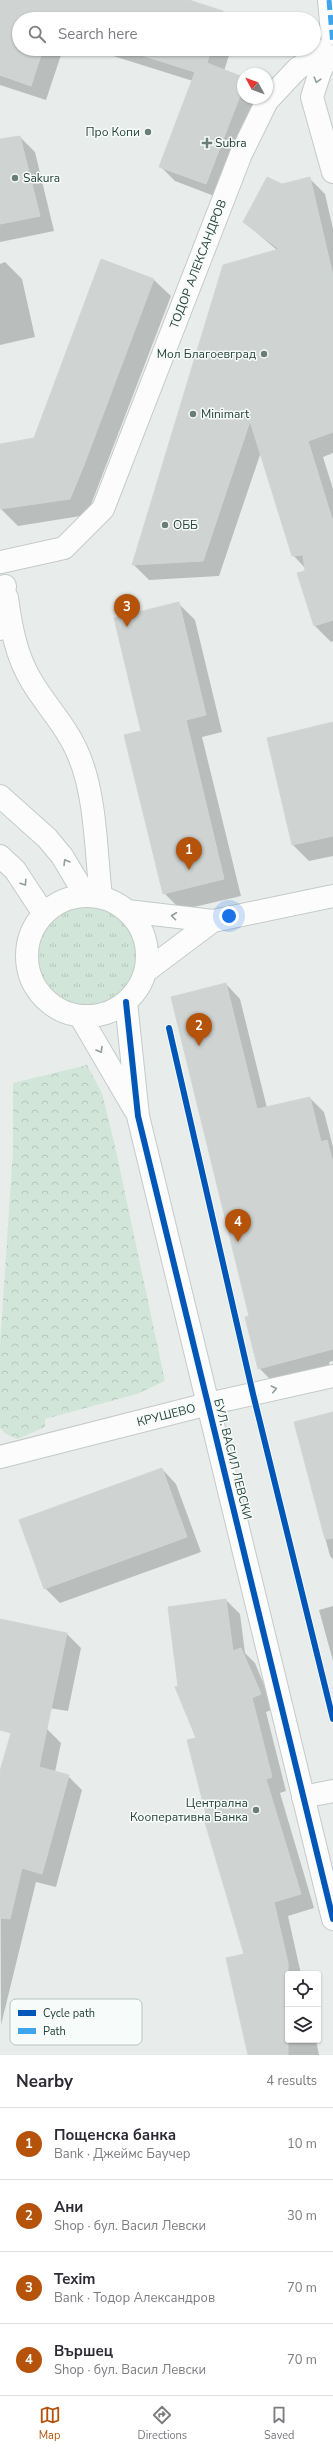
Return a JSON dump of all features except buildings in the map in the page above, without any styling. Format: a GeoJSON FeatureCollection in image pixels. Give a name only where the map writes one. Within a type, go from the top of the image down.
{"type":"FeatureCollection","features":[{"type":"Feature","properties":{"kind":"street"},"geometry":{"type":"LineString","coordinates":[[329,0],[333,45],[320,72],[312,97],[333,172]]}},
{"type":"Feature","properties":{"kind":"street","name":"ТОДОР АЛЕКСАНДРОВ"},"geometry":{"type":"LineString","coordinates":[[321,53],[333,45]]}},
{"type":"Feature","properties":{"kind":"street","name":"ТОДОР АЛЕКСАНДРОВ"},"geometry":{"type":"LineString","coordinates":[[1,560],[64,548],[102,509],[240,154],[268,101],[297,69],[316,56]]}},
{"type":"Feature","properties":{"kind":"street"},"geometry":{"type":"LineString","coordinates":[[1,560],[15,647],[31,681],[65,728],[80,756],[91,799],[93,897]]}},
{"type":"Feature","properties":{"kind":"street"},"geometry":{"type":"LineString","coordinates":[[0,629],[5,586]]}},
{"type":"Feature","properties":{"kind":"street"},"geometry":{"type":"LineString","coordinates":[[0,796],[47,838],[93,897]]}},
{"type":"Feature","properties":{"kind":"street"},"geometry":{"type":"LineString","coordinates":[[0,856],[15,870],[44,914]]}},
{"type":"Feature","properties":{"kind":"street"},"geometry":{"type":"LineString","coordinates":[[127,911],[213,921],[333,896]]}},
{"type":"Feature","properties":{"kind":"street"},"geometry":{"type":"LineString","coordinates":[[93,897],[114,902],[127,911],[138,924],[145,939],[147,955],[145,972],[138,988],[126,1002],[102,1014],[80,1016],[61,1011],[45,1000],[34,986],[28,967],[27,948],[32,930],[44,914],[56,904],[71,898],[93,897]]}},
{"type":"Feature","properties":{"kind":"street"},"geometry":{"type":"LineString","coordinates":[[145,972],[213,921]]}},
{"type":"Feature","properties":{"kind":"street","name":"БУЛ. ВАСИЛ ЛЕВСКИ"},"geometry":{"type":"LineString","coordinates":[[126,1002],[138,1116],[333,1919]]}},
{"type":"Feature","properties":{"kind":"street","name":"БУЛ. ВАСИЛ ЛЕВСКИ"},"geometry":{"type":"LineString","coordinates":[[80,1016],[138,1116]]}},
{"type":"Feature","properties":{"kind":"street","name":"КРУШЕВО"},"geometry":{"type":"LineString","coordinates":[[0,1457],[208,1404],[333,1376]]}},
{"type":"Feature","properties":{"kind":"street"},"geometry":{"type":"LineString","coordinates":[[304,1797],[333,1791]]}},
{"type":"Feature","properties":{"kind":"green space"},"geometry":{"type":"Polygon","coordinates":[[[87,906],[106,910],[122,921],[133,937],[137,956],[133,975],[122,991],[106,1002],[87,1006],[68,1002],[52,991],[41,975],[37,956],[41,937],[52,921],[68,910],[87,906]]]}},
{"type":"Feature","properties":{"kind":"green space"},"geometry":{"type":"Polygon","coordinates":[[[87,1065],[102,1093],[115,1146],[165,1381],[137,1394],[45,1419],[45,1427],[18,1439],[6,1434],[0,1428],[0,1345],[13,1150],[13,1083],[87,1065]]]}},
{"type":"Feature","properties":{"kind":"marked path"},"geometry":{"type":"LineString","coordinates":[[329,0],[333,45]]}},
{"type":"Feature","properties":{"kind":"cycle path"},"geometry":{"type":"LineString","coordinates":[[126,1002],[138,1116],[333,1919]]}},
{"type":"Feature","properties":{"kind":"cycle path"},"geometry":{"type":"LineString","coordinates":[[169,1028],[253,1394],[333,1719]]}},
{"type":"Feature","properties":{"kind":"place","name":"Про Копи"},"geometry":{"type":"Point","coordinates":[148,132]}},
{"type":"Feature","properties":{"kind":"place","name":"Subra"},"geometry":{"type":"Point","coordinates":[207,143]}},
{"type":"Feature","properties":{"kind":"place","name":"Sakura"},"geometry":{"type":"Point","coordinates":[15,178]}},
{"type":"Feature","properties":{"kind":"place","name":"Мол Благоевград"},"geometry":{"type":"Point","coordinates":[264,354]}},
{"type":"Feature","properties":{"kind":"place","name":"Minimart"},"geometry":{"type":"Point","coordinates":[193,414]}},
{"type":"Feature","properties":{"kind":"place","name":"ОББ"},"geometry":{"type":"Point","coordinates":[165,525]}},
{"type":"Feature","properties":{"kind":"place","name":"Texim"},"geometry":{"type":"Point","coordinates":[127,627]}},
{"type":"Feature","properties":{"kind":"place","name":"Пощенска банка"},"geometry":{"type":"Point","coordinates":[189,870]}},
{"type":"Feature","properties":{"kind":"place","name":"Ани"},"geometry":{"type":"Point","coordinates":[199,1046]}},
{"type":"Feature","properties":{"kind":"place","name":"Вършец"},"geometry":{"type":"Point","coordinates":[238,1242]}},
{"type":"Feature","properties":{"kind":"place","name":"Централна Кооперативна Банка"},"geometry":{"type":"Point","coordinates":[256,1810]}}]}
